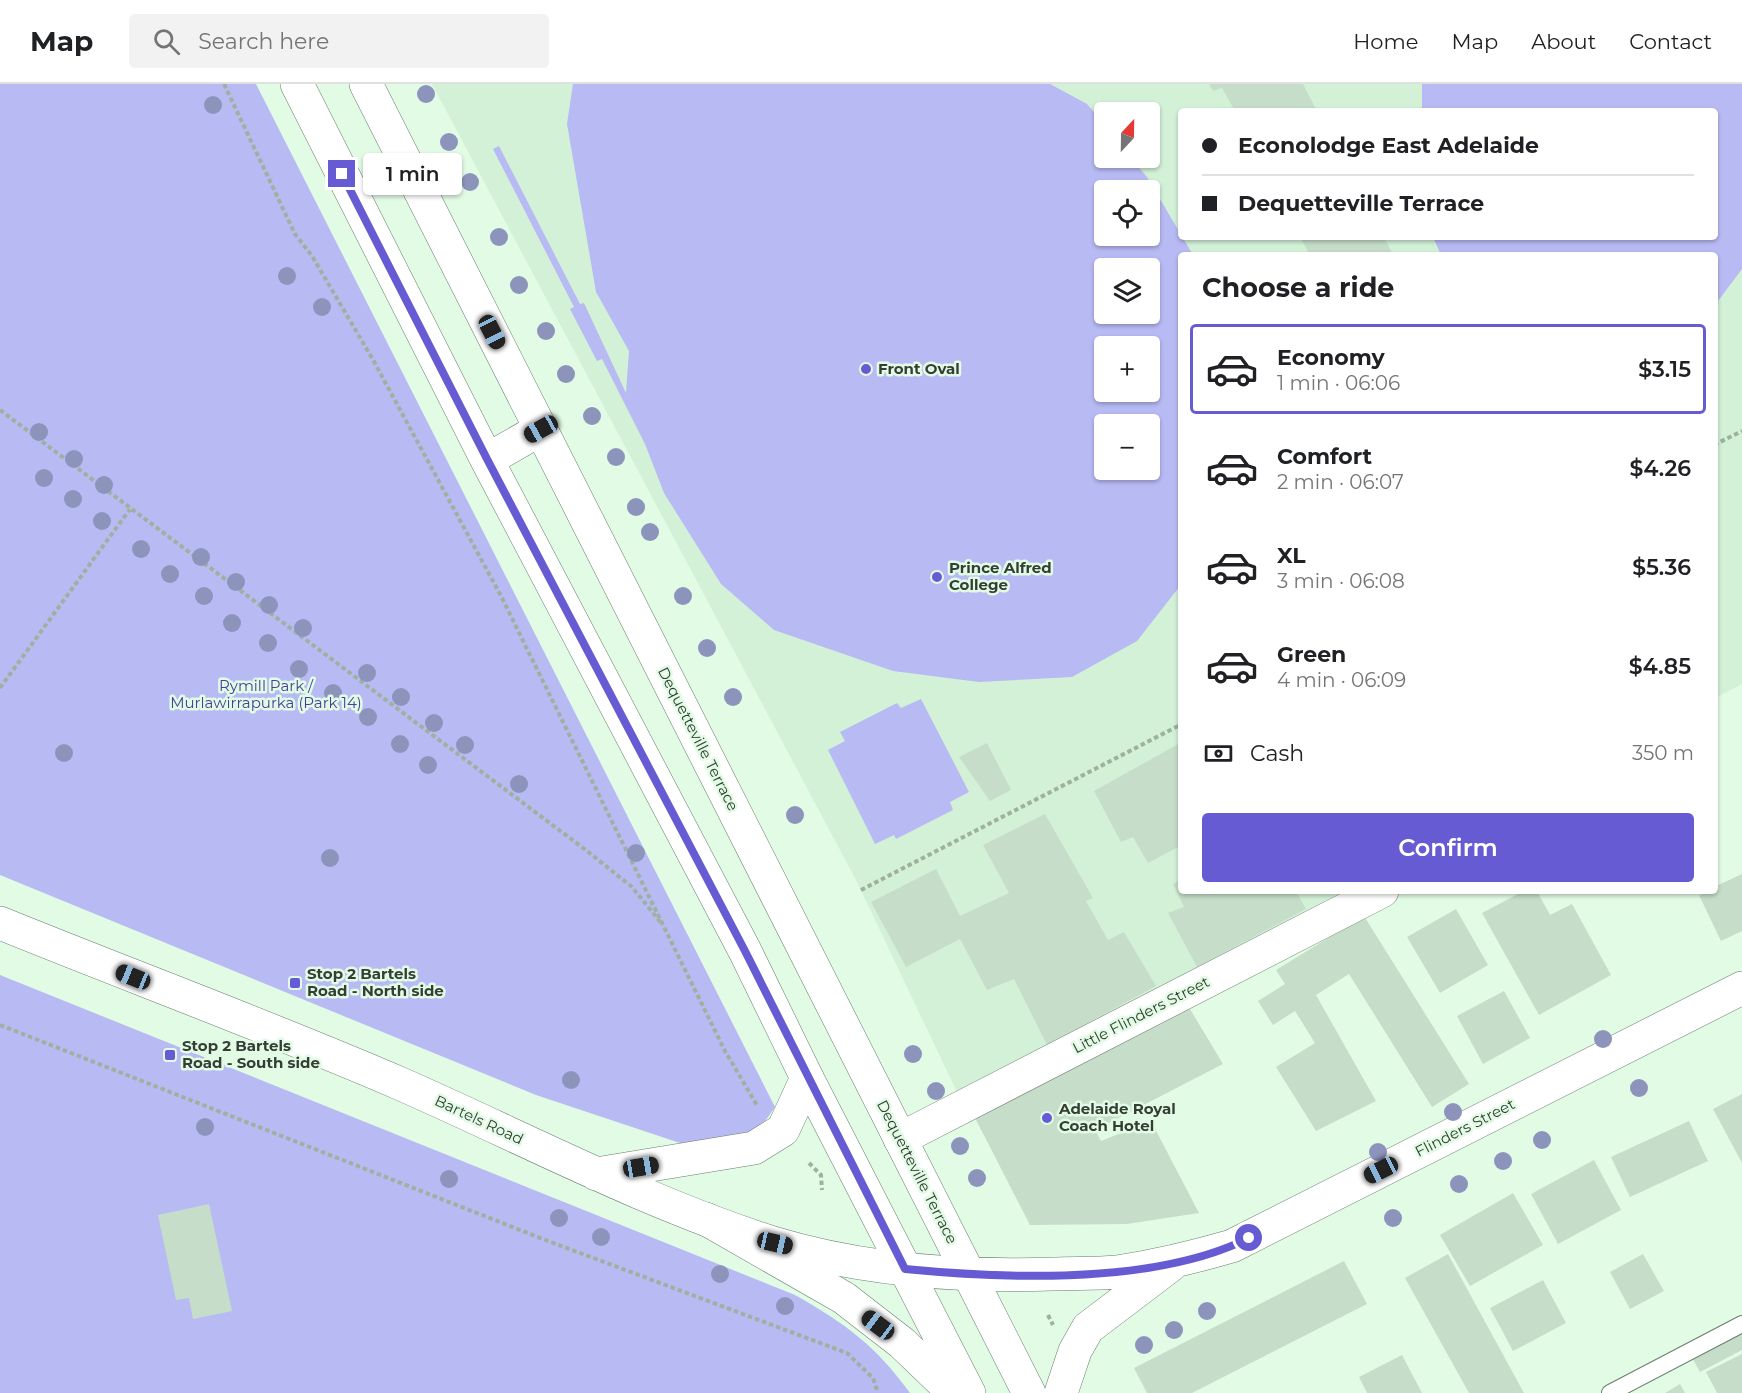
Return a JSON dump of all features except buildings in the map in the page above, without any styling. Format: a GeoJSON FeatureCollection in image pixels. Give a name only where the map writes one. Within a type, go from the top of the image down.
{"type":"FeatureCollection","features":[{"type":"Feature","properties":{"kind":"main road"},"geometry":{"type":"LineString","coordinates":[[297,84],[487,459],[745,951],[807,1078],[969,1393]]}},
{"type":"Feature","properties":{"kind":"main road","name":"Dequetteville Terrace"},"geometry":{"type":"LineString","coordinates":[[366,84],[1029,1393]]}},
{"type":"Feature","properties":{"kind":"main road"},"geometry":{"type":"LineString","coordinates":[[487,459],[541,429]]}},
{"type":"Feature","properties":{"kind":"main road","name":"Little Flinders Street"},"geometry":{"type":"LineString","coordinates":[[900,1139],[1376,894]]}},
{"type":"Feature","properties":{"kind":"main road","name":"Bartels Road"},"geometry":{"type":"LineString","coordinates":[[0,923],[400,1084],[594,1174],[706,1218],[775,1243],[827,1256],[905,1269],[970,1275]]}},
{"type":"Feature","properties":{"kind":"main road","name":"Flinders Street"},"geometry":{"type":"LineString","coordinates":[[970,1275],[1113,1272],[1174,1262],[1232,1246],[1742,988]]}},
{"type":"Feature","properties":{"kind":"main road"},"geometry":{"type":"LineString","coordinates":[[594,1174],[754,1148],[783,1130],[807,1078]]}},
{"type":"Feature","properties":{"kind":"main road"},"geometry":{"type":"LineString","coordinates":[[706,1218],[844,1298],[902,1343],[954,1393]]}},
{"type":"Feature","properties":{"kind":"main road"},"geometry":{"type":"LineString","coordinates":[[1061,1393],[1075,1351],[1088,1328],[1174,1262]]}},
{"type":"Feature","properties":{"kind":"lane"},"geometry":{"type":"LineString","coordinates":[[1610,1393],[1742,1324]]}},
{"type":"Feature","properties":{"kind":"path"},"geometry":{"type":"LineString","coordinates":[[224,84],[295,234],[312,256],[372,358],[501,596],[667,929],[725,1051],[759,1109]]}},
{"type":"Feature","properties":{"kind":"path"},"geometry":{"type":"LineString","coordinates":[[0,410],[587,851],[632,887],[667,929]]}},
{"type":"Feature","properties":{"kind":"path"},"geometry":{"type":"LineString","coordinates":[[1718,443],[1742,431]]}},
{"type":"Feature","properties":{"kind":"path"},"geometry":{"type":"LineString","coordinates":[[0,688],[130,509]]}},
{"type":"Feature","properties":{"kind":"path"},"geometry":{"type":"LineString","coordinates":[[861,890],[1178,726]]}},
{"type":"Feature","properties":{"kind":"path"},"geometry":{"type":"LineString","coordinates":[[0,1025],[537,1237],[847,1353],[873,1378],[878,1393]]}},
{"type":"Feature","properties":{"kind":"path"},"geometry":{"type":"LineString","coordinates":[[809,1163],[821,1175],[822,1190]]}},
{"type":"Feature","properties":{"kind":"shaded area","name":"Prince Alfred College"},"geometry":{"type":"Polygon","coordinates":[[[432,84],[1742,84],[1742,684],[1718,696],[1718,252],[1178,252],[1178,894],[1338,894],[957,1092],[856,880],[432,84]]]}},
{"type":"Feature","properties":{"kind":"green space","name":"Rymill Park / Murlawirrapurka (Park 14)"},"geometry":{"type":"Polygon","coordinates":[[[0,84],[256,84],[775,1107],[756,1134],[689,1146],[536,1095],[0,875],[0,84]]]}},
{"type":"Feature","properties":{"kind":"green space","name":"Front Oval"},"geometry":{"type":"Polygon","coordinates":[[[573,84],[1050,84],[1087,104],[1094,112],[1094,168],[1139,168],[1149,180],[1094,180],[1094,246],[1160,246],[1160,199],[1178,230],[1178,240],[1184,240],[1191,252],[1178,252],[1178,589],[1137,641],[1072,677],[979,682],[893,671],[774,630],[721,584],[664,493],[645,444],[602,359],[597,361],[570,309],[574,307],[493,149],[499,146],[580,304],[584,303],[626,393],[629,351],[596,292],[567,124],[573,84]]]}},
{"type":"Feature","properties":{"kind":"green space"},"geometry":{"type":"Polygon","coordinates":[[[1422,84],[1742,84],[1742,269],[1718,301],[1718,252],[1440,252],[1434,240],[1718,240],[1718,108],[1422,108],[1422,84]]]}},
{"type":"Feature","properties":{"kind":"green space"},"geometry":{"type":"Polygon","coordinates":[[[921,699],[969,792],[950,802],[953,810],[896,839],[894,835],[875,844],[828,750],[845,741],[840,732],[897,703],[901,708],[921,699]]]}},
{"type":"Feature","properties":{"kind":"green space"},"geometry":{"type":"Polygon","coordinates":[[[0,975],[795,1295],[845,1326],[858,1337],[872,1349],[910,1393],[0,1393],[0,975]]]}},
{"type":"Feature","properties":{"kind":"place","name":"Front Oval"},"geometry":{"type":"Point","coordinates":[866,369]}},
{"type":"Feature","properties":{"kind":"place","name":"Prince Alfred College"},"geometry":{"type":"Point","coordinates":[937,577]}},
{"type":"Feature","properties":{"kind":"place","name":"Stop 2 Bartels Road - North side"},"geometry":{"type":"Point","coordinates":[295,983]}},
{"type":"Feature","properties":{"kind":"place","name":"Stop 2 Bartels Road - South side"},"geometry":{"type":"Point","coordinates":[170,1055]}},
{"type":"Feature","properties":{"kind":"place","name":"Adelaide Royal Coach Hotel"},"geometry":{"type":"Point","coordinates":[1047,1118]}},
{"type":"Feature","properties":{"kind":"route"},"geometry":{"type":"LineString","coordinates":[[342,174],[487,459],[745,951],[905,1269],[970,1275],[1113,1272],[1174,1262],[1232,1246],[1249,1238]]}}]}
